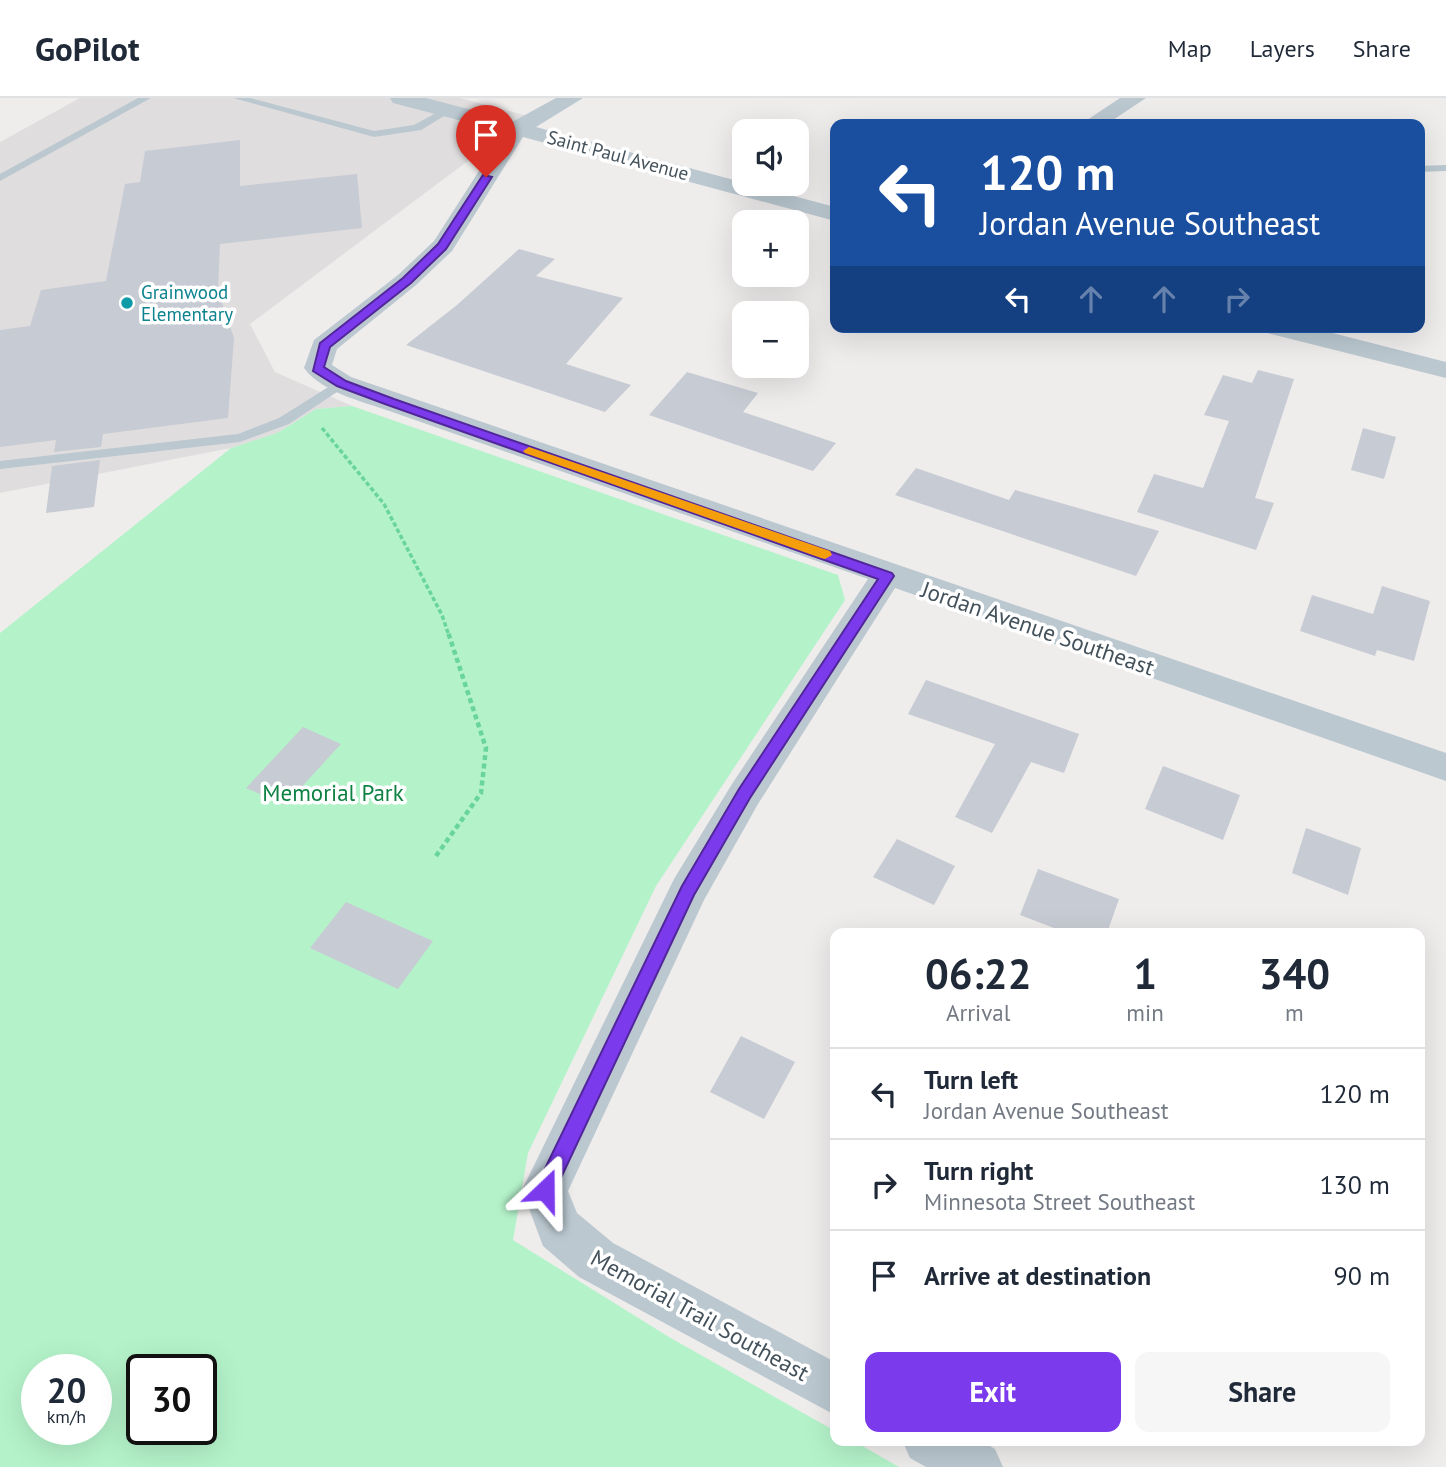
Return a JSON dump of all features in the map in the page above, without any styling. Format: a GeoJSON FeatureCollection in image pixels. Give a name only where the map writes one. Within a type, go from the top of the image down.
{"type":"FeatureCollection","features":[{"type":"Feature","properties":{"kind":"street","name":"Saint Paul Avenue"},"geometry":{"type":"LineString","coordinates":[[401,98],[830,213]]}},
{"type":"Feature","properties":{"kind":"street"},"geometry":{"type":"LineString","coordinates":[[337,380],[324,346],[407,280],[443,246],[518,128],[572,98]]}},
{"type":"Feature","properties":{"kind":"street"},"geometry":{"type":"LineString","coordinates":[[1100,119],[1135,98]]}},
{"type":"Feature","properties":{"kind":"street"},"geometry":{"type":"LineString","coordinates":[[1300,333],[1446,370]]}},
{"type":"Feature","properties":{"kind":"street","name":"Jordan Avenue Southeast"},"geometry":{"type":"LineString","coordinates":[[337,380],[887,576],[1446,767]]}},
{"type":"Feature","properties":{"kind":"street","name":"Memorial Trail Southeast"},"geometry":{"type":"LineString","coordinates":[[830,1387],[596,1260],[560,1229],[545,1190],[688,891],[745,794],[887,576]]}},
{"type":"Feature","properties":{"kind":"street"},"geometry":{"type":"LineString","coordinates":[[939,1446],[977,1467]]}},
{"type":"Feature","properties":{"kind":"lane"},"geometry":{"type":"LineString","coordinates":[[0,178],[146,98]]}},
{"type":"Feature","properties":{"kind":"lane"},"geometry":{"type":"LineString","coordinates":[[239,98],[374,134],[417,128],[449,110]]}},
{"type":"Feature","properties":{"kind":"lane"},"geometry":{"type":"LineString","coordinates":[[1425,169],[1446,168]]}},
{"type":"Feature","properties":{"kind":"lane"},"geometry":{"type":"LineString","coordinates":[[0,465],[240,438],[284,421],[337,380]]}},
{"type":"Feature","properties":{"kind":"path"},"geometry":{"type":"LineString","coordinates":[[337,380],[317,423],[391,516],[442,615],[485,748],[481,793],[436,856]]}},
{"type":"Feature","properties":{"kind":"shaded area"},"geometry":{"type":"Polygon","coordinates":[[[80,98],[460,98],[528,116],[250,324],[275,372],[352,406],[316,409],[277,433],[231,448],[0,493],[0,142],[80,98]]]}},
{"type":"Feature","properties":{"kind":"green space","name":"Memorial Park"},"geometry":{"type":"Polygon","coordinates":[[[352,406],[838,575],[845,600],[656,886],[528,1153],[513,1240],[669,1337],[830,1428],[830,1446],[862,1446],[899,1467],[0,1467],[0,633],[231,448],[277,433],[316,409],[352,406]]]}},
{"type":"Feature","properties":{"kind":"building","name":"Grainwood Elementary"},"geometry":{"type":"Polygon","coordinates":[[[240,140],[240,186],[357,174],[362,228],[220,244],[218,291],[234,338],[228,418],[103,434],[101,447],[54,452],[56,440],[0,447],[0,330],[30,326],[41,290],[106,281],[125,184],[140,182],[145,151],[240,140]]]}},
{"type":"Feature","properties":{"kind":"building"},"geometry":{"type":"Polygon","coordinates":[[[519,249],[555,259],[536,276],[623,298],[566,364],[631,385],[605,412],[406,345],[457,305],[519,249]]]}},
{"type":"Feature","properties":{"kind":"building"},"geometry":{"type":"Polygon","coordinates":[[[1258,370],[1294,379],[1255,498],[1274,503],[1256,550],[1137,512],[1154,474],[1203,488],[1229,421],[1204,415],[1223,375],[1252,383],[1258,370]]]}},
{"type":"Feature","properties":{"kind":"building"},"geometry":{"type":"Polygon","coordinates":[[[687,372],[758,393],[743,412],[836,443],[813,471],[649,415],[687,372]]]}},
{"type":"Feature","properties":{"kind":"building"},"geometry":{"type":"Polygon","coordinates":[[[1363,428],[1396,437],[1384,479],[1351,470],[1363,428]]]}},
{"type":"Feature","properties":{"kind":"building"},"geometry":{"type":"Polygon","coordinates":[[[100,460],[94,507],[46,513],[52,466],[100,460]]]}},
{"type":"Feature","properties":{"kind":"building"},"geometry":{"type":"Polygon","coordinates":[[[916,468],[1009,500],[1015,490],[1159,531],[1136,576],[895,495],[916,468]]]}},
{"type":"Feature","properties":{"kind":"building"},"geometry":{"type":"Polygon","coordinates":[[[1382,586],[1430,601],[1414,661],[1377,650],[1375,656],[1300,631],[1312,595],[1373,614],[1382,586]]]}},
{"type":"Feature","properties":{"kind":"building"},"geometry":{"type":"Polygon","coordinates":[[[926,680],[1079,734],[1064,773],[1031,762],[992,833],[955,817],[995,744],[908,714],[926,680]]]}},
{"type":"Feature","properties":{"kind":"building"},"geometry":{"type":"Polygon","coordinates":[[[303,727],[341,744],[285,805],[246,788],[303,727]]]}},
{"type":"Feature","properties":{"kind":"building"},"geometry":{"type":"Polygon","coordinates":[[[1163,766],[1240,795],[1223,840],[1145,809],[1163,766]]]}},
{"type":"Feature","properties":{"kind":"building"},"geometry":{"type":"Polygon","coordinates":[[[1306,828],[1361,848],[1348,895],[1292,873],[1306,828]]]}},
{"type":"Feature","properties":{"kind":"building"},"geometry":{"type":"Polygon","coordinates":[[[897,839],[955,866],[934,905],[873,877],[897,839]]]}},
{"type":"Feature","properties":{"kind":"building"},"geometry":{"type":"Polygon","coordinates":[[[1038,869],[1119,899],[1109,928],[1054,928],[1020,915],[1038,869]]]}},
{"type":"Feature","properties":{"kind":"building"},"geometry":{"type":"Polygon","coordinates":[[[346,902],[433,941],[398,989],[310,948],[346,902]]]}},
{"type":"Feature","properties":{"kind":"building"},"geometry":{"type":"Polygon","coordinates":[[[741,1036],[795,1062],[764,1119],[710,1092],[741,1036]]]}},
{"type":"Feature","properties":{"kind":"slow traffic"},"geometry":{"type":"LineString","coordinates":[[529,451],[825,555]]}},
{"type":"Feature","properties":{"kind":"place","name":"Grainwood Elementary"},"geometry":{"type":"Point","coordinates":[127,303]}},
{"type":"Feature","properties":{"kind":"route"},"geometry":{"type":"LineString","coordinates":[[486,177],[443,246],[407,280],[324,346],[318,368],[341,383],[390,401],[887,576],[745,794],[688,891],[566,1140],[545,1190]]}}]}
